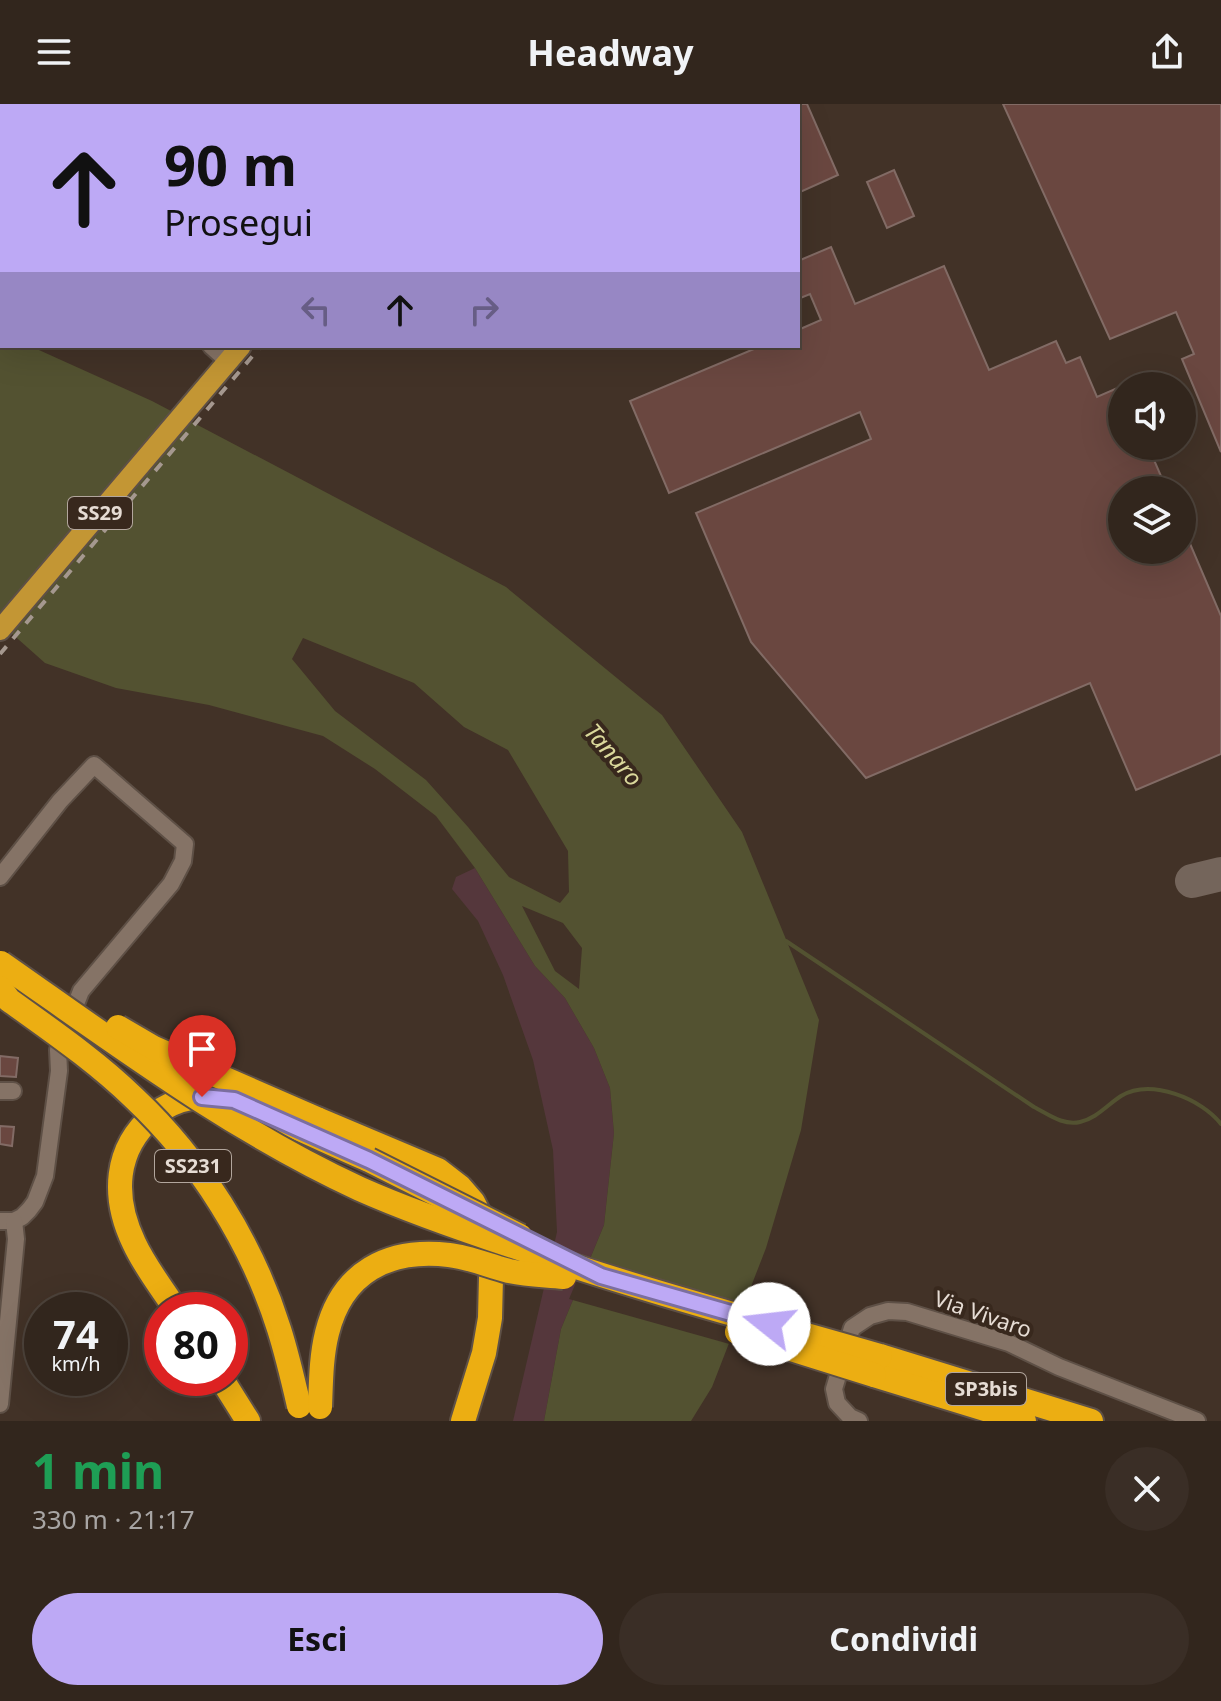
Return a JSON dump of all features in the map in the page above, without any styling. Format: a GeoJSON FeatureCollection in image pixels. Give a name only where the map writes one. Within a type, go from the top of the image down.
{"type":"FeatureCollection","features":[{"type":"Feature","properties":{"kind":"highway"},"geometry":{"type":"LineString","coordinates":[[0,963],[28,972],[154,1048],[438,1170],[460,1187],[473,1202],[486,1228],[491,1277],[490,1318],[484,1353],[463,1421]]}},
{"type":"Feature","properties":{"kind":"highway","name":"SP3bis"},"geometry":{"type":"LineString","coordinates":[[0,963],[197,1097],[310,1164],[362,1189],[439,1222],[877,1365],[1024,1421]]}},
{"type":"Feature","properties":{"kind":"highway","name":"SP3bis"},"geometry":{"type":"LineString","coordinates":[[0,985],[255,1151],[304,1179],[431,1235],[564,1277],[1091,1421]]}},
{"type":"Feature","properties":{"kind":"highway","name":"SS231"},"geometry":{"type":"LineString","coordinates":[[0,985],[9,1000],[90,1059],[134,1098],[165,1130],[206,1183],[236,1230],[263,1286],[310,1414]]}},
{"type":"Feature","properties":{"kind":"highway"},"geometry":{"type":"LineString","coordinates":[[165,1292],[134,1243],[124,1216],[119,1193],[120,1170],[128,1146],[142,1126],[177,1100],[202,1097],[234,1100],[369,1160],[601,1276]]}},
{"type":"Feature","properties":{"kind":"highway"},"geometry":{"type":"LineString","coordinates":[[310,1414],[332,1316],[353,1281],[369,1269],[402,1257],[450,1255],[513,1272],[564,1277]]}},
{"type":"Feature","properties":{"kind":"highway"},"geometry":{"type":"LineString","coordinates":[[232,1396],[248,1421]]}},
{"type":"Feature","properties":{"kind":"main road","name":"SS29"},"geometry":{"type":"LineString","coordinates":[[0,630],[239,348]]}},
{"type":"Feature","properties":{"kind":"main road","name":"SS29"},"geometry":{"type":"LineString","coordinates":[[214,380],[218,349]]}},
{"type":"Feature","properties":{"kind":"street"},"geometry":{"type":"LineString","coordinates":[[0,877],[60,801],[94,765],[185,844],[183,861],[171,884],[81,991],[58,1050],[59,1071],[45,1176],[35,1202],[22,1217],[7,1221],[16,1239],[0,1404]]}},
{"type":"Feature","properties":{"kind":"street","name":"Via Vivaro"},"geometry":{"type":"LineString","coordinates":[[859,1421],[850,1417],[837,1403],[834,1389],[852,1328],[870,1316],[888,1311],[907,1312],[1009,1343],[1059,1367],[1197,1421]]}},
{"type":"Feature","properties":{"kind":"shaded area"},"geometry":{"type":"Polygon","coordinates":[[[475,868],[535,966],[565,998],[594,1048],[610,1088],[614,1133],[604,1225],[561,1329],[544,1421],[513,1421],[557,1232],[553,1150],[533,1060],[503,975],[478,921],[452,889],[456,877],[475,868]]]}},
{"type":"Feature","properties":{"kind":"water","name":"Tanaro"},"geometry":{"type":"Polygon","coordinates":[[[0,348],[34,348],[152,401],[506,587],[662,715],[742,832],[819,1020],[801,1130],[766,1248],[712,1387],[691,1421],[544,1421],[561,1329],[604,1225],[614,1133],[610,1088],[594,1048],[565,998],[535,966],[475,868],[436,816],[375,769],[323,736],[209,705],[116,688],[45,663],[0,623],[0,348]],[[303,638],[292,659],[335,711],[426,780],[509,877],[560,903],[569,892],[568,851],[508,750],[464,727],[414,683],[303,638]],[[522,906],[555,971],[579,989],[582,948],[563,923],[522,906]]]}},
{"type":"Feature","properties":{"kind":"pier"},"geometry":{"type":"Polygon","coordinates":[[[586,1259],[747,1308],[733,1345],[569,1299],[586,1259]]]}},
{"type":"Feature","properties":{"kind":"building"},"geometry":{"type":"Polygon","coordinates":[[[800,104],[807,104],[838,175],[800,192],[800,104]]]}},
{"type":"Feature","properties":{"kind":"building"},"geometry":{"type":"Polygon","coordinates":[[[1003,104],[1221,104],[1221,452],[1196,392],[1196,372],[1187,372],[1182,359],[1194,354],[1176,312],[1110,339],[1003,104]]]}},
{"type":"Feature","properties":{"kind":"building"},"geometry":{"type":"Polygon","coordinates":[[[894,170],[914,216],[887,228],[867,182],[894,170]]]}},
{"type":"Feature","properties":{"kind":"building"},"geometry":{"type":"Polygon","coordinates":[[[831,247],[855,304],[944,266],[989,370],[1056,341],[1066,363],[1080,357],[1097,397],[1108,392],[1108,460],[1154,460],[1161,476],[1108,476],[1108,564],[1196,564],[1196,558],[1221,616],[1221,754],[1136,790],[1090,683],[866,778],[751,642],[696,513],[871,439],[860,412],[669,493],[630,401],[756,348],[800,348],[800,329],[821,320],[810,294],[800,298],[800,260],[831,247]]]}},
{"type":"Feature","properties":{"kind":"building"},"geometry":{"type":"Polygon","coordinates":[[[0,1056],[18,1058],[16,1077],[0,1076],[0,1056]]]}},
{"type":"Feature","properties":{"kind":"building"},"geometry":{"type":"Polygon","coordinates":[[[0,1126],[14,1127],[12,1146],[0,1144],[0,1126]]]}},
{"type":"Feature","properties":{"kind":"waterway"},"geometry":{"type":"LineString","coordinates":[[786,941],[1056,1119],[1074,1123],[1086,1120],[1121,1096],[1147,1089],[1189,1099],[1221,1124]]}},
{"type":"Feature","properties":{"kind":"taxiway"},"geometry":{"type":"LineString","coordinates":[[1192,881],[1221,874]]}},
{"type":"Feature","properties":{"kind":"railway"},"geometry":{"type":"LineString","coordinates":[[0,654],[259,348]]}},
{"type":"Feature","properties":{"kind":"route"},"geometry":{"type":"LineString","coordinates":[[202,1097],[234,1100],[369,1160],[601,1276],[769,1324]]}}]}
